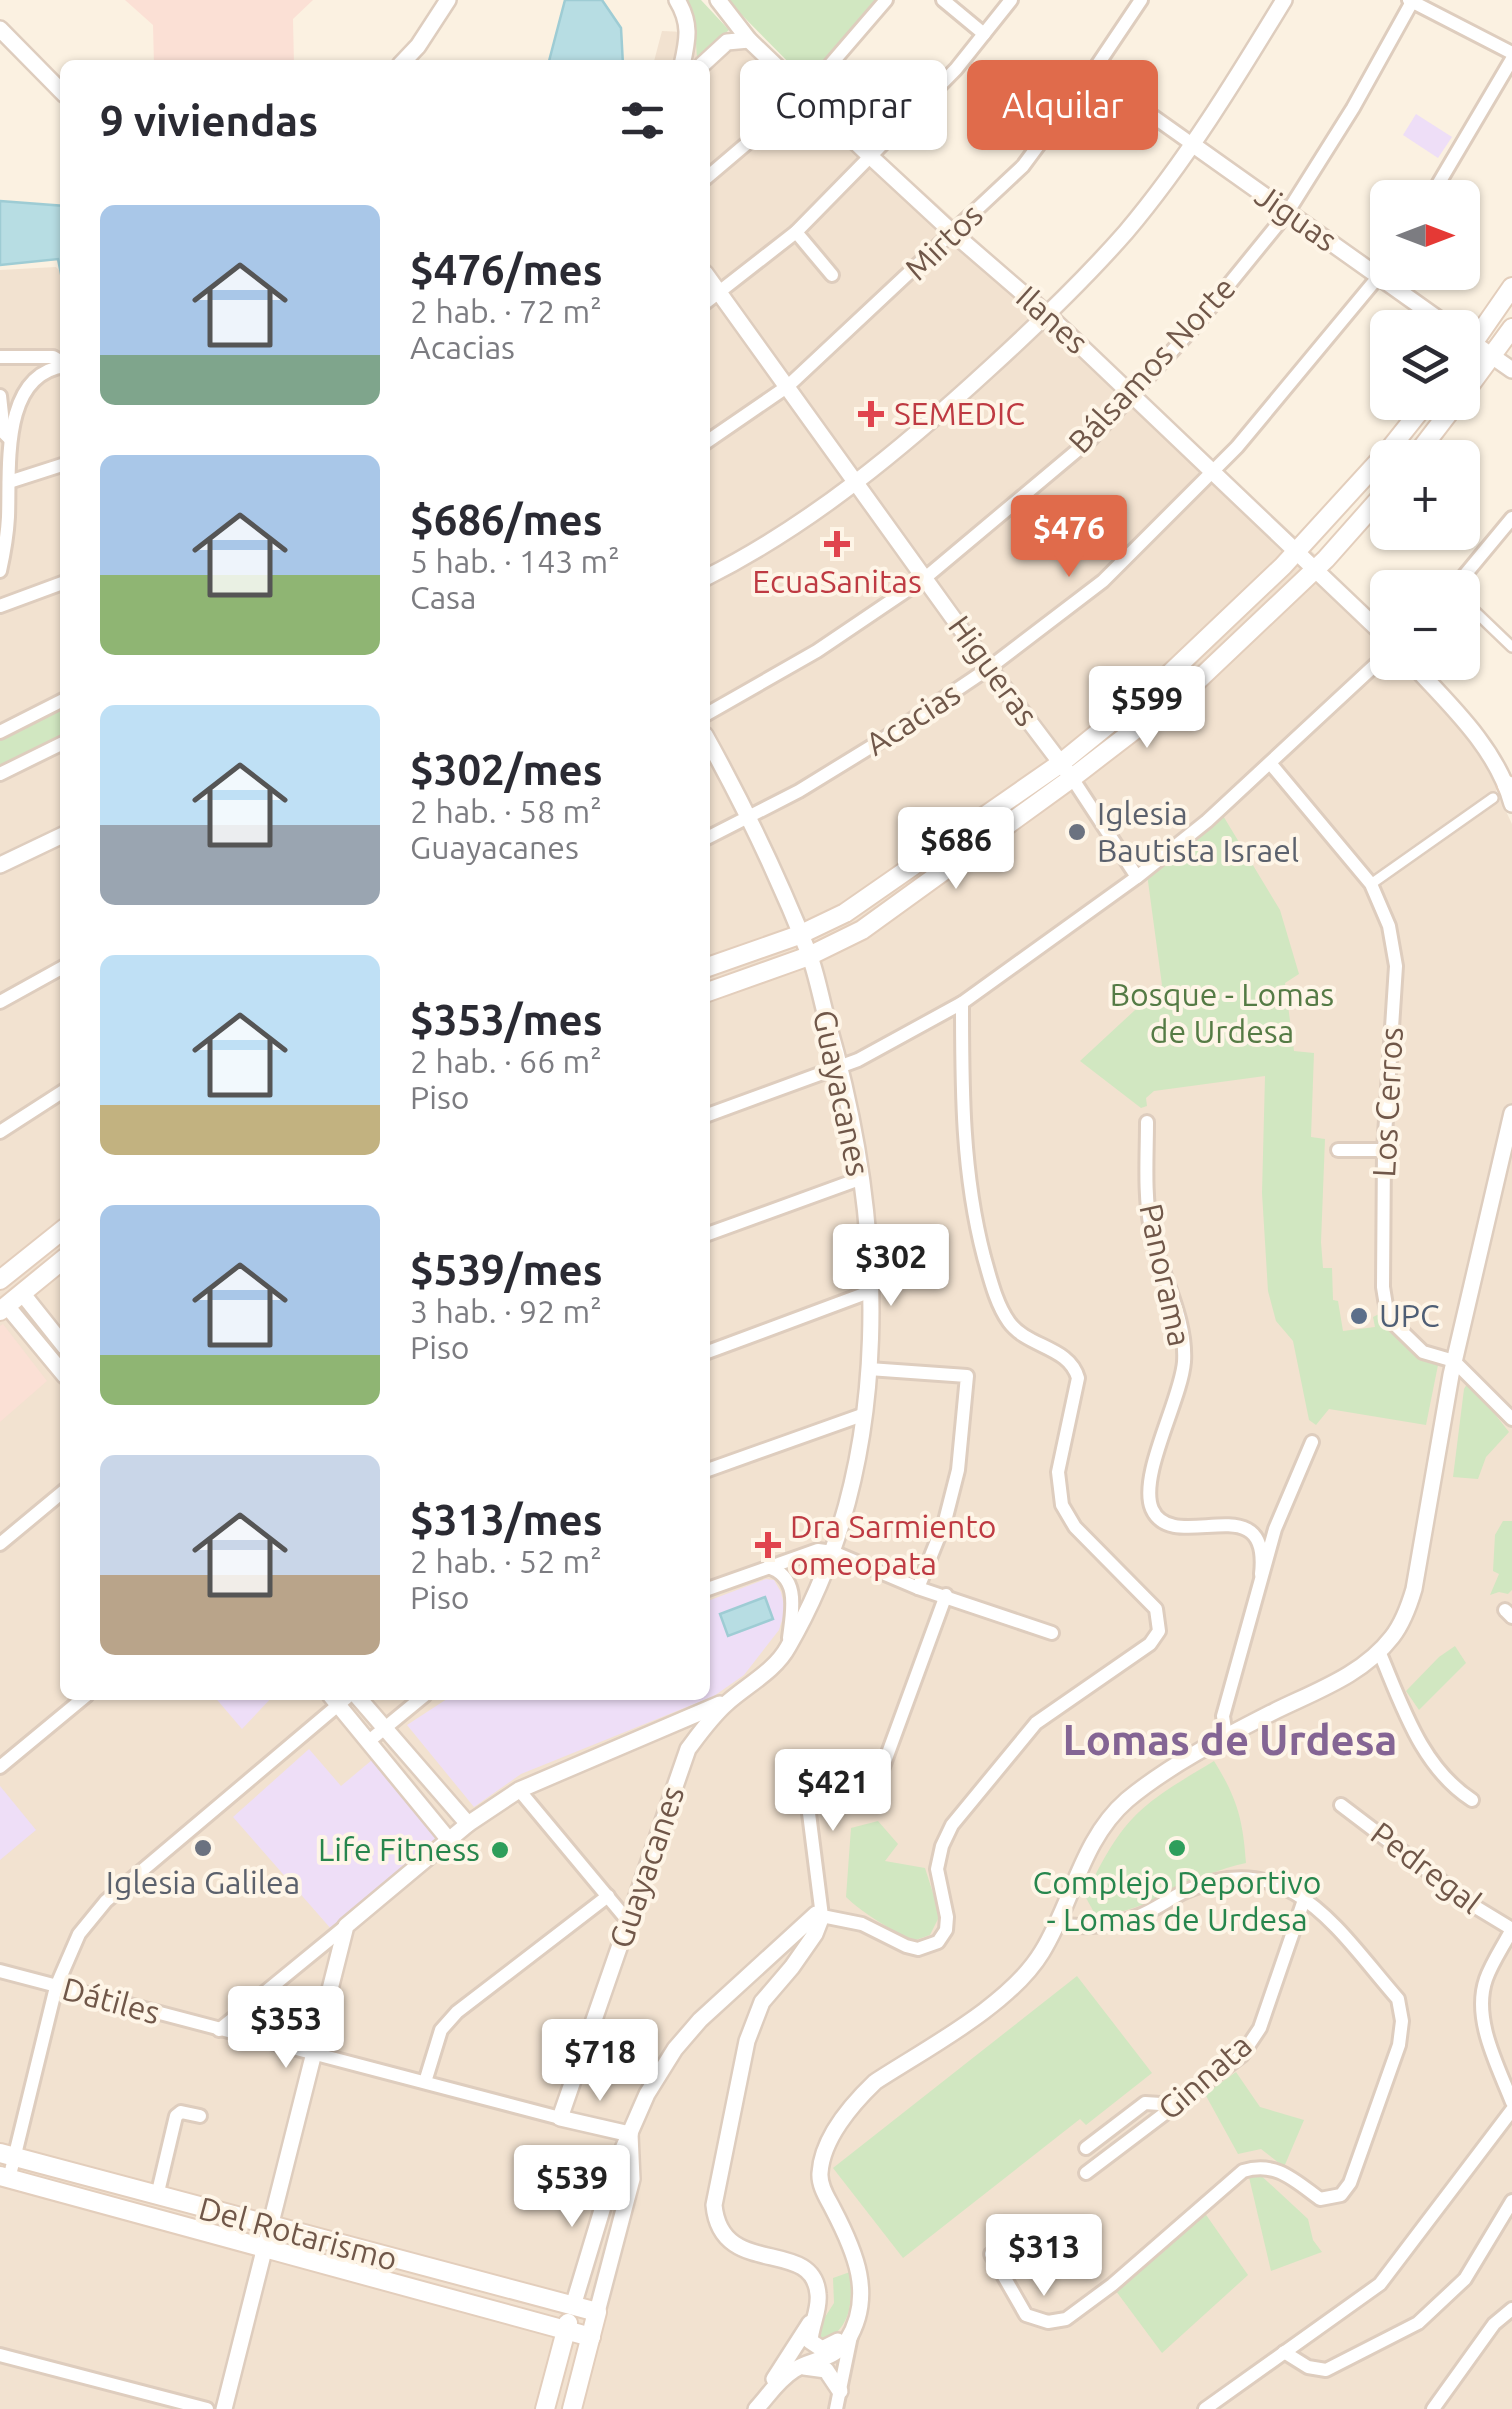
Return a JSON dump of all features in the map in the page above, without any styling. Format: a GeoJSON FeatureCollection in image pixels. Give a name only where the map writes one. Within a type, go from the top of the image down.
{"type":"FeatureCollection","features":[{"type":"Feature","properties":{"kind":"main road"},"geometry":{"type":"LineString","coordinates":[[1480,326],[1512,287]]}},
{"type":"Feature","properties":{"kind":"main road"},"geometry":{"type":"LineString","coordinates":[[1480,373],[1512,328]]}},
{"type":"Feature","properties":{"kind":"main road"},"geometry":{"type":"LineString","coordinates":[[1428,440],[1444,420]]}},
{"type":"Feature","properties":{"kind":"main road"},"geometry":{"type":"LineString","coordinates":[[710,991],[809,956],[862,930],[955,863],[1067,770],[1177,668],[1370,477]]}},
{"type":"Feature","properties":{"kind":"main road"},"geometry":{"type":"LineString","coordinates":[[710,966],[799,935],[846,913],[950,838],[1067,770],[1193,685],[1315,570],[1370,509]]}},
{"type":"Feature","properties":{"kind":"main road"},"geometry":{"type":"LineString","coordinates":[[1177,668],[1193,685]]}},
{"type":"Feature","properties":{"kind":"main road"},"geometry":{"type":"LineString","coordinates":[[950,838],[955,863]]}},
{"type":"Feature","properties":{"kind":"main road"},"geometry":{"type":"LineString","coordinates":[[2,1274],[60,1232]]}},
{"type":"Feature","properties":{"kind":"main road"},"geometry":{"type":"LineString","coordinates":[[2,1303],[22,1293],[60,1262]]}},
{"type":"Feature","properties":{"kind":"main road"},"geometry":{"type":"LineString","coordinates":[[2,1274],[22,1293]]}},
{"type":"Feature","properties":{"kind":"main road"},"geometry":{"type":"LineString","coordinates":[[2,1274],[8,1285],[2,1303]]}},
{"type":"Feature","properties":{"kind":"main road","name":"Del Rotarismo"},"geometry":{"type":"LineString","coordinates":[[7,2155],[597,2312]]}},
{"type":"Feature","properties":{"kind":"main road","name":"Del Rotarismo"},"geometry":{"type":"LineString","coordinates":[[4,2178],[591,2337]]}},
{"type":"Feature","properties":{"kind":"main road"},"geometry":{"type":"LineString","coordinates":[[545,2409],[573,2306]]}},
{"type":"Feature","properties":{"kind":"main road"},"geometry":{"type":"LineString","coordinates":[[572,2409],[597,2312]]}},
{"type":"Feature","properties":{"kind":"street"},"geometry":{"type":"LineString","coordinates":[[418,46],[448,0]]}},
{"type":"Feature","properties":{"kind":"street"},"geometry":{"type":"LineString","coordinates":[[405,60],[461,0]]}},
{"type":"Feature","properties":{"kind":"street"},"geometry":{"type":"LineString","coordinates":[[834,60],[886,0]]}},
{"type":"Feature","properties":{"kind":"street"},"geometry":{"type":"LineString","coordinates":[[943,0],[984,34]]}},
{"type":"Feature","properties":{"kind":"street"},"geometry":{"type":"LineString","coordinates":[[710,300],[796,232],[871,157],[1011,0]]}},
{"type":"Feature","properties":{"kind":"street","name":"Mirtos"},"geometry":{"type":"LineString","coordinates":[[1101,60],[1140,0]]}},
{"type":"Feature","properties":{"kind":"street"},"geometry":{"type":"LineString","coordinates":[[710,576],[745,558],[857,482],[1048,314],[1126,231],[1192,144],[1284,0]]}},
{"type":"Feature","properties":{"kind":"street"},"geometry":{"type":"LineString","coordinates":[[678,1],[687,18],[689,34],[683,60]]}},
{"type":"Feature","properties":{"kind":"street"},"geometry":{"type":"LineString","coordinates":[[1411,1],[1512,56],[1440,180]]}},
{"type":"Feature","properties":{"kind":"street","name":"Bálsamos Norte"},"geometry":{"type":"LineString","coordinates":[[710,712],[817,652],[925,578],[1092,438],[1196,325],[1286,213],[1353,108],[1411,1]]}},
{"type":"Feature","properties":{"kind":"street","name":"Ilanes"},"geometry":{"type":"LineString","coordinates":[[721,3],[771,60]]}},
{"type":"Feature","properties":{"kind":"street"},"geometry":{"type":"LineString","coordinates":[[0,30],[60,90]]}},
{"type":"Feature","properties":{"kind":"street"},"geometry":{"type":"LineString","coordinates":[[707,60],[726,42],[750,40]]}},
{"type":"Feature","properties":{"kind":"street","name":"Jiguas"},"geometry":{"type":"LineString","coordinates":[[1158,120],[1286,213],[1370,263]]}},
{"type":"Feature","properties":{"kind":"street"},"geometry":{"type":"LineString","coordinates":[[710,175],[740,149]]}},
{"type":"Feature","properties":{"kind":"street","name":"Ilanes"},"geometry":{"type":"LineString","coordinates":[[864,150],[1048,314],[1370,622]]}},
{"type":"Feature","properties":{"kind":"street","name":"Mirtos"},"geometry":{"type":"LineString","coordinates":[[710,439],[788,386],[953,233],[1035,150]]}},
{"type":"Feature","properties":{"kind":"street"},"geometry":{"type":"LineString","coordinates":[[796,232],[832,275]]}},
{"type":"Feature","properties":{"kind":"street","name":"Higueras"},"geometry":{"type":"LineString","coordinates":[[710,280],[989,668],[1067,770],[1137,877]]}},
{"type":"Feature","properties":{"kind":"street","name":"Acacias"},"geometry":{"type":"LineString","coordinates":[[710,835],[848,761],[989,668],[1103,581],[1213,472],[1370,286]]}},
{"type":"Feature","properties":{"kind":"street","name":"Jiguas"},"geometry":{"type":"LineString","coordinates":[[1406,290],[1430,310]]}},
{"type":"Feature","properties":{"kind":"street"},"geometry":{"type":"LineString","coordinates":[[1480,348],[1512,370]]}},
{"type":"Feature","properties":{"kind":"street"},"geometry":{"type":"LineString","coordinates":[[0,356],[53,357],[60,362]]}},
{"type":"Feature","properties":{"kind":"street"},"geometry":{"type":"LineString","coordinates":[[0,571],[8,530],[10,440],[16,412],[26,388],[44,372],[60,367]]}},
{"type":"Feature","properties":{"kind":"street"},"geometry":{"type":"LineString","coordinates":[[0,396],[4,433],[10,440]]}},
{"type":"Feature","properties":{"kind":"street"},"geometry":{"type":"LineString","coordinates":[[9,482],[60,466]]}},
{"type":"Feature","properties":{"kind":"street"},"geometry":{"type":"LineString","coordinates":[[1469,570],[1512,518]]}},
{"type":"Feature","properties":{"kind":"street"},"geometry":{"type":"LineString","coordinates":[[0,606],[60,584]]}},
{"type":"Feature","properties":{"kind":"street"},"geometry":{"type":"LineString","coordinates":[[1480,615],[1512,646]]}},
{"type":"Feature","properties":{"kind":"street"},"geometry":{"type":"LineString","coordinates":[[710,1114],[841,1067],[962,1003],[1137,877],[1207,821],[1370,671]]}},
{"type":"Feature","properties":{"kind":"street"},"geometry":{"type":"LineString","coordinates":[[1426,680],[1472,730],[1512,804]]}},
{"type":"Feature","properties":{"kind":"street"},"geometry":{"type":"LineString","coordinates":[[0,732],[60,702]]}},
{"type":"Feature","properties":{"kind":"street"},"geometry":{"type":"LineString","coordinates":[[0,774],[60,744]]}},
{"type":"Feature","properties":{"kind":"street","name":"Guayacanes"},"geometry":{"type":"LineString","coordinates":[[560,2118],[688,1749],[729,1701],[786,1650],[833,1552],[849,1503],[869,1369],[862,1178],[841,1067],[790,904],[749,815],[710,744]]}},
{"type":"Feature","properties":{"kind":"street","name":"Los Cerros"},"geometry":{"type":"LineString","coordinates":[[1270,763],[1371,884],[1389,926],[1396,966],[1384,1150],[1383,1287],[1388,1318],[1424,1352],[1454,1361],[1509,1409]]}},
{"type":"Feature","properties":{"kind":"street"},"geometry":{"type":"LineString","coordinates":[[1371,884],[1504,790]]}},
{"type":"Feature","properties":{"kind":"street"},"geometry":{"type":"LineString","coordinates":[[0,866],[60,836]]}},
{"type":"Feature","properties":{"kind":"street"},"geometry":{"type":"LineString","coordinates":[[0,1002],[60,969]]}},
{"type":"Feature","properties":{"kind":"street"},"geometry":{"type":"LineString","coordinates":[[573,2306],[615,2167],[646,2094],[675,2049],[700,2020],[811,1915],[862,1924],[906,1946],[918,1948],[938,1942],[946,1930],[947,1917],[936,1869],[952,1825],[1036,1723],[1150,1644],[1159,1631],[1156,1609],[1074,1527],[1062,1506],[1058,1472],[1078,1378],[1074,1365],[1066,1357],[1027,1341],[1008,1321],[990,1278],[971,1193],[962,1111],[962,1003]]}},
{"type":"Feature","properties":{"kind":"street"},"geometry":{"type":"LineString","coordinates":[[0,1132],[60,1093]]}},
{"type":"Feature","properties":{"kind":"street"},"geometry":{"type":"LineString","coordinates":[[756,2409],[796,2369],[833,2355],[846,2342],[858,2314],[860,2276],[854,2248],[821,2183],[820,2173],[826,2150],[860,2096],[1011,1990],[1042,1953],[1094,1838],[1127,1800],[1226,1737],[1352,1673],[1393,1637],[1414,1589],[1454,1361],[1512,1114]]}},
{"type":"Feature","properties":{"kind":"street","name":"Panorama"},"geometry":{"type":"LineString","coordinates":[[1146,1122],[1146,1206],[1184,1341],[1182,1377],[1150,1480],[1151,1507],[1156,1516],[1168,1523],[1237,1525],[1250,1530],[1264,1554],[1261,1574]]}},
{"type":"Feature","properties":{"kind":"street"},"geometry":{"type":"LineString","coordinates":[[1338,1150],[1384,1150]]}},
{"type":"Feature","properties":{"kind":"street"},"geometry":{"type":"LineString","coordinates":[[710,1233],[862,1178]]}},
{"type":"Feature","properties":{"kind":"street"},"geometry":{"type":"LineString","coordinates":[[710,1351],[868,1292]]}},
{"type":"Feature","properties":{"kind":"street"},"geometry":{"type":"LineString","coordinates":[[22,1293],[60,1341]]}},
{"type":"Feature","properties":{"kind":"street"},"geometry":{"type":"LineString","coordinates":[[2,1303],[60,1370]]}},
{"type":"Feature","properties":{"kind":"street"},"geometry":{"type":"LineString","coordinates":[[869,1369],[967,1376],[958,1470],[945,1521],[918,1588]]}},
{"type":"Feature","properties":{"kind":"street"},"geometry":{"type":"LineString","coordinates":[[710,1469],[864,1414]]}},
{"type":"Feature","properties":{"kind":"street"},"geometry":{"type":"LineString","coordinates":[[1226,1737],[1223,1716],[1261,1574],[1275,1529],[1312,1442]]}},
{"type":"Feature","properties":{"kind":"street"},"geometry":{"type":"LineString","coordinates":[[0,1544],[60,1494]]}},
{"type":"Feature","properties":{"kind":"street"},"geometry":{"type":"LineString","coordinates":[[710,1588],[818,1550],[833,1552],[918,1588],[1052,1633]]}},
{"type":"Feature","properties":{"kind":"street"},"geometry":{"type":"LineString","coordinates":[[768,1568],[782,1575],[792,1591],[794,1606],[786,1650]]}},
{"type":"Feature","properties":{"kind":"street"},"geometry":{"type":"LineString","coordinates":[[869,1805],[946,1596]]}},
{"type":"Feature","properties":{"kind":"street"},"geometry":{"type":"LineString","coordinates":[[1379,1651],[1408,1719],[1432,1761],[1452,1787],[1472,1800]]}},
{"type":"Feature","properties":{"kind":"street"},"geometry":{"type":"LineString","coordinates":[[0,1766],[81,1700]]}},
{"type":"Feature","properties":{"kind":"street"},"geometry":{"type":"LineString","coordinates":[[4,2178],[7,2155],[56,1987],[78,1934],[106,1901],[340,1700]]}},
{"type":"Feature","properties":{"kind":"street"},"geometry":{"type":"LineString","coordinates":[[346,1700],[368,1741],[449,1840]]}},
{"type":"Feature","properties":{"kind":"street"},"geometry":{"type":"LineString","coordinates":[[348,1700],[383,1728],[468,1824]]}},
{"type":"Feature","properties":{"kind":"street"},"geometry":{"type":"LineString","coordinates":[[368,1741],[419,1700]]}},
{"type":"Feature","properties":{"kind":"street"},"geometry":{"type":"LineString","coordinates":[[220,2030],[468,1824],[519,1790],[729,1701]]}},
{"type":"Feature","properties":{"kind":"street"},"geometry":{"type":"LineString","coordinates":[[654,1732],[676,1736],[688,1749]]}},
{"type":"Feature","properties":{"kind":"street"},"geometry":{"type":"LineString","coordinates":[[802,1758],[822,1916],[815,1934],[792,1967],[762,2002],[747,2041],[714,2205],[716,2224],[736,2247],[789,2261],[809,2272],[819,2296],[810,2340],[818,2348],[826,2348],[852,2328]]}},
{"type":"Feature","properties":{"kind":"street"},"geometry":{"type":"LineString","coordinates":[[519,1790],[628,1922]]}},
{"type":"Feature","properties":{"kind":"street","name":"Pedregal"},"geometry":{"type":"LineString","coordinates":[[1341,1805],[1474,1906],[1512,1929]]}},
{"type":"Feature","properties":{"kind":"street"},"geometry":{"type":"LineString","coordinates":[[991,2254],[1024,2313],[1042,2321],[1058,2322],[1074,2316],[1112,2285],[1243,2171],[1270,2167],[1281,2170],[1320,2199],[1341,2195],[1350,2184],[1399,2045],[1402,2021],[1398,1999],[1305,1897],[1268,1881],[1225,1879],[1188,1890],[1139,1916],[1089,1929],[1056,1924]]}},
{"type":"Feature","properties":{"kind":"street"},"geometry":{"type":"LineString","coordinates":[[426,2082],[441,2030],[457,2012],[608,1896]]}},
{"type":"Feature","properties":{"kind":"street","name":"Ginnata"},"geometry":{"type":"LineString","coordinates":[[1086,2174],[1242,2055],[1256,2038],[1305,1897]]}},
{"type":"Feature","properties":{"kind":"street"},"geometry":{"type":"LineString","coordinates":[[224,2409],[346,1926]]}},
{"type":"Feature","properties":{"kind":"street"},"geometry":{"type":"LineString","coordinates":[[1206,2409],[1387,2276],[1512,2106],[1486,2034],[1484,1991],[1486,1978],[1512,1929]]}},
{"type":"Feature","properties":{"kind":"street","name":"Dátiles"},"geometry":{"type":"LineString","coordinates":[[0,1971],[630,2134]]}},
{"type":"Feature","properties":{"kind":"street"},"geometry":{"type":"LineString","coordinates":[[1086,2148],[1145,2103],[1176,2106]]}},
{"type":"Feature","properties":{"kind":"street"},"geometry":{"type":"LineString","coordinates":[[157,2196],[176,2116],[181,2112],[200,2116]]}},
{"type":"Feature","properties":{"kind":"street"},"geometry":{"type":"LineString","coordinates":[[597,2312],[632,2180],[630,2134]]}},
{"type":"Feature","properties":{"kind":"street"},"geometry":{"type":"LineString","coordinates":[[1284,2352],[1308,2367],[1326,2370],[1418,2323],[1465,2279],[1512,2201]]}},
{"type":"Feature","properties":{"kind":"street"},"geometry":{"type":"LineString","coordinates":[[1434,2409],[1494,2324],[1512,2309]]}},
{"type":"Feature","properties":{"kind":"street"},"geometry":{"type":"LineString","coordinates":[[756,2409],[814,2315]]}},
{"type":"Feature","properties":{"kind":"street"},"geometry":{"type":"LineString","coordinates":[[836,2409],[852,2328]]}},
{"type":"Feature","properties":{"kind":"street"},"geometry":{"type":"LineString","coordinates":[[0,2355],[207,2409]]}},
{"type":"Feature","properties":{"kind":"street"},"geometry":{"type":"LineString","coordinates":[[796,2369],[816,2366],[826,2370],[840,2391]]}},
{"type":"Feature","properties":{"kind":"shaded area"},"geometry":{"type":"Polygon","coordinates":[[[125,0],[313,0],[293,19],[294,60],[154,60],[153,25],[125,0]]]}},
{"type":"Feature","properties":{"kind":"shaded area"},"geometry":{"type":"Polygon","coordinates":[[[662,31],[751,35],[779,60],[740,60],[740,150],[878,150],[1317,556],[1370,620],[1370,680],[1422,680],[1454,714],[1502,785],[1496,790],[1512,824],[1512,2409],[0,2409],[0,270],[56,267],[60,271],[60,1700],[710,1700],[710,60],[654,60],[662,31]]]}},
{"type":"Feature","properties":{"kind":"shaded area"},"geometry":{"type":"Polygon","coordinates":[[[1416,114],[1452,137],[1438,158],[1403,135],[1416,114]]]}},
{"type":"Feature","properties":{"kind":"shaded area"},"geometry":{"type":"Polygon","coordinates":[[[3,1324],[47,1381],[0,1422],[0,1326],[3,1324]]]}},
{"type":"Feature","properties":{"kind":"shaded area"},"geometry":{"type":"Polygon","coordinates":[[[766,1579],[774,1580],[785,1610],[779,1630],[744,1675],[710,1698],[710,1600],[766,1579]]]}},
{"type":"Feature","properties":{"kind":"shaded area"},"geometry":{"type":"Polygon","coordinates":[[[217,1700],[269,1700],[242,1729],[217,1700]]]}},
{"type":"Feature","properties":{"kind":"shaded area"},"geometry":{"type":"Polygon","coordinates":[[[445,1700],[704,1700],[521,1774],[474,1807],[407,1725],[445,1700]]]}},
{"type":"Feature","properties":{"kind":"shaded area"},"geometry":{"type":"Polygon","coordinates":[[[309,1749],[341,1786],[372,1760],[439,1836],[332,1930],[233,1817],[309,1749]]]}},
{"type":"Feature","properties":{"kind":"shaded area"},"geometry":{"type":"Polygon","coordinates":[[[0,1786],[36,1830],[0,1860],[0,1786]]]}},
{"type":"Feature","properties":{"kind":"green space"},"geometry":{"type":"Polygon","coordinates":[[[685,0],[701,0],[729,30],[697,58],[695,28],[685,0]]]}},
{"type":"Feature","properties":{"kind":"green space"},"geometry":{"type":"Polygon","coordinates":[[[727,0],[884,0],[832,60],[786,60],[727,0]]]}},
{"type":"Feature","properties":{"kind":"green space"},"geometry":{"type":"Polygon","coordinates":[[[60,709],[60,745],[0,777],[0,739],[60,709]]]}},
{"type":"Feature","properties":{"kind":"green space","name":"Bosque - Lomas de Urdesa"},"geometry":{"type":"Polygon","coordinates":[[[1222,814],[1280,910],[1299,974],[1285,983],[1294,1051],[1314,1053],[1311,1137],[1325,1139],[1323,1268],[1332,1268],[1333,1300],[1338,1301],[1343,1331],[1375,1327],[1373,1317],[1381,1313],[1387,1325],[1438,1365],[1426,1425],[1329,1409],[1316,1425],[1309,1420],[1293,1341],[1276,1321],[1268,1291],[1262,1193],[1265,1076],[1154,1091],[1146,1098],[1147,1106],[1141,1108],[1080,1061],[1162,985],[1147,874],[1222,814]]]}},
{"type":"Feature","properties":{"kind":"green space"},"geometry":{"type":"Polygon","coordinates":[[[1467,1384],[1471,1384],[1509,1432],[1486,1457],[1478,1479],[1453,1477],[1467,1384]]]}},
{"type":"Feature","properties":{"kind":"green space"},"geometry":{"type":"Polygon","coordinates":[[[1503,1521],[1512,1521],[1512,1590],[1508,1594],[1490,1595],[1499,1574],[1493,1571],[1495,1535],[1503,1521]]]}},
{"type":"Feature","properties":{"kind":"green space"},"geometry":{"type":"Polygon","coordinates":[[[1455,1646],[1466,1663],[1419,1710],[1406,1691],[1455,1646]]]}},
{"type":"Feature","properties":{"kind":"green space","name":"Complejo Deportivo - Lomas de Urdesa"},"geometry":{"type":"Polygon","coordinates":[[[1214,1761],[1238,1809],[1246,1863],[1208,1875],[1134,1908],[1096,1916],[1085,1896],[1123,1830],[1151,1802],[1214,1761]]]}},
{"type":"Feature","properties":{"kind":"green space"},"geometry":{"type":"Polygon","coordinates":[[[878,1821],[898,1844],[885,1861],[925,1868],[940,1915],[930,1935],[910,1942],[846,1897],[851,1828],[878,1821]]]}},
{"type":"Feature","properties":{"kind":"green space"},"geometry":{"type":"Polygon","coordinates":[[[1077,1976],[1152,2073],[1086,2125],[1080,2119],[903,2258],[833,2168],[1077,1976]]]}},
{"type":"Feature","properties":{"kind":"green space"},"geometry":{"type":"Polygon","coordinates":[[[1236,2072],[1260,2107],[1304,2120],[1284,2167],[1261,2149],[1238,2154],[1205,2094],[1236,2072]]]}},
{"type":"Feature","properties":{"kind":"green space"},"geometry":{"type":"Polygon","coordinates":[[[1255,2170],[1308,2219],[1313,2240],[1322,2252],[1271,2271],[1248,2173],[1255,2170]]]}},
{"type":"Feature","properties":{"kind":"green space"},"geometry":{"type":"Polygon","coordinates":[[[1202,2209],[1248,2275],[1162,2353],[1113,2287],[1202,2209]]]}},
{"type":"Feature","properties":{"kind":"green space"},"geometry":{"type":"Polygon","coordinates":[[[1014,2231],[1034,2261],[1019,2272],[1000,2240],[1014,2231]]]}},
{"type":"Feature","properties":{"kind":"green space"},"geometry":{"type":"Polygon","coordinates":[[[850,2272],[848,2315],[838,2331],[819,2343],[816,2331],[834,2303],[833,2278],[850,2272]]]}},
{"type":"Feature","properties":{"kind":"water"},"geometry":{"type":"Polygon","coordinates":[[[565,0],[602,0],[621,28],[623,60],[549,60],[565,0]]]}},
{"type":"Feature","properties":{"kind":"water"},"geometry":{"type":"Polygon","coordinates":[[[0,201],[60,206],[60,269],[58,259],[0,265],[0,201]]]}},
{"type":"Feature","properties":{"kind":"water"},"geometry":{"type":"Polygon","coordinates":[[[765,1597],[773,1619],[728,1636],[720,1614],[765,1597]]]}},
{"type":"Feature","properties":{"kind":"place","name":"SEMEDIC"},"geometry":{"type":"Point","coordinates":[871,414]}},
{"type":"Feature","properties":{"kind":"place","name":"EcuaSanitas"},"geometry":{"type":"Point","coordinates":[837,544]}},
{"type":"Feature","properties":{"kind":"place","name":"Iglesia Bautista Israel"},"geometry":{"type":"Point","coordinates":[1077,832]}},
{"type":"Feature","properties":{"kind":"place","name":"UPC"},"geometry":{"type":"Point","coordinates":[1359,1316]}},
{"type":"Feature","properties":{"kind":"place","name":"Dra Sarmiento omeopata"},"geometry":{"type":"Point","coordinates":[768,1545]}},
{"type":"Feature","properties":{"kind":"place","name":"Iglesia Galilea"},"geometry":{"type":"Point","coordinates":[203,1848]}},
{"type":"Feature","properties":{"kind":"place","name":"Complejo Deportivo - Lomas de Urdesa"},"geometry":{"type":"Point","coordinates":[1177,1848]}},
{"type":"Feature","properties":{"kind":"place","name":"Life Fitness"},"geometry":{"type":"Point","coordinates":[500,1850]}},
{"type":"Feature","properties":{"kind":"district","name":"Lomas de Urdesa"},"geometry":{"type":"Point","coordinates":[1230,1740]}}]}
